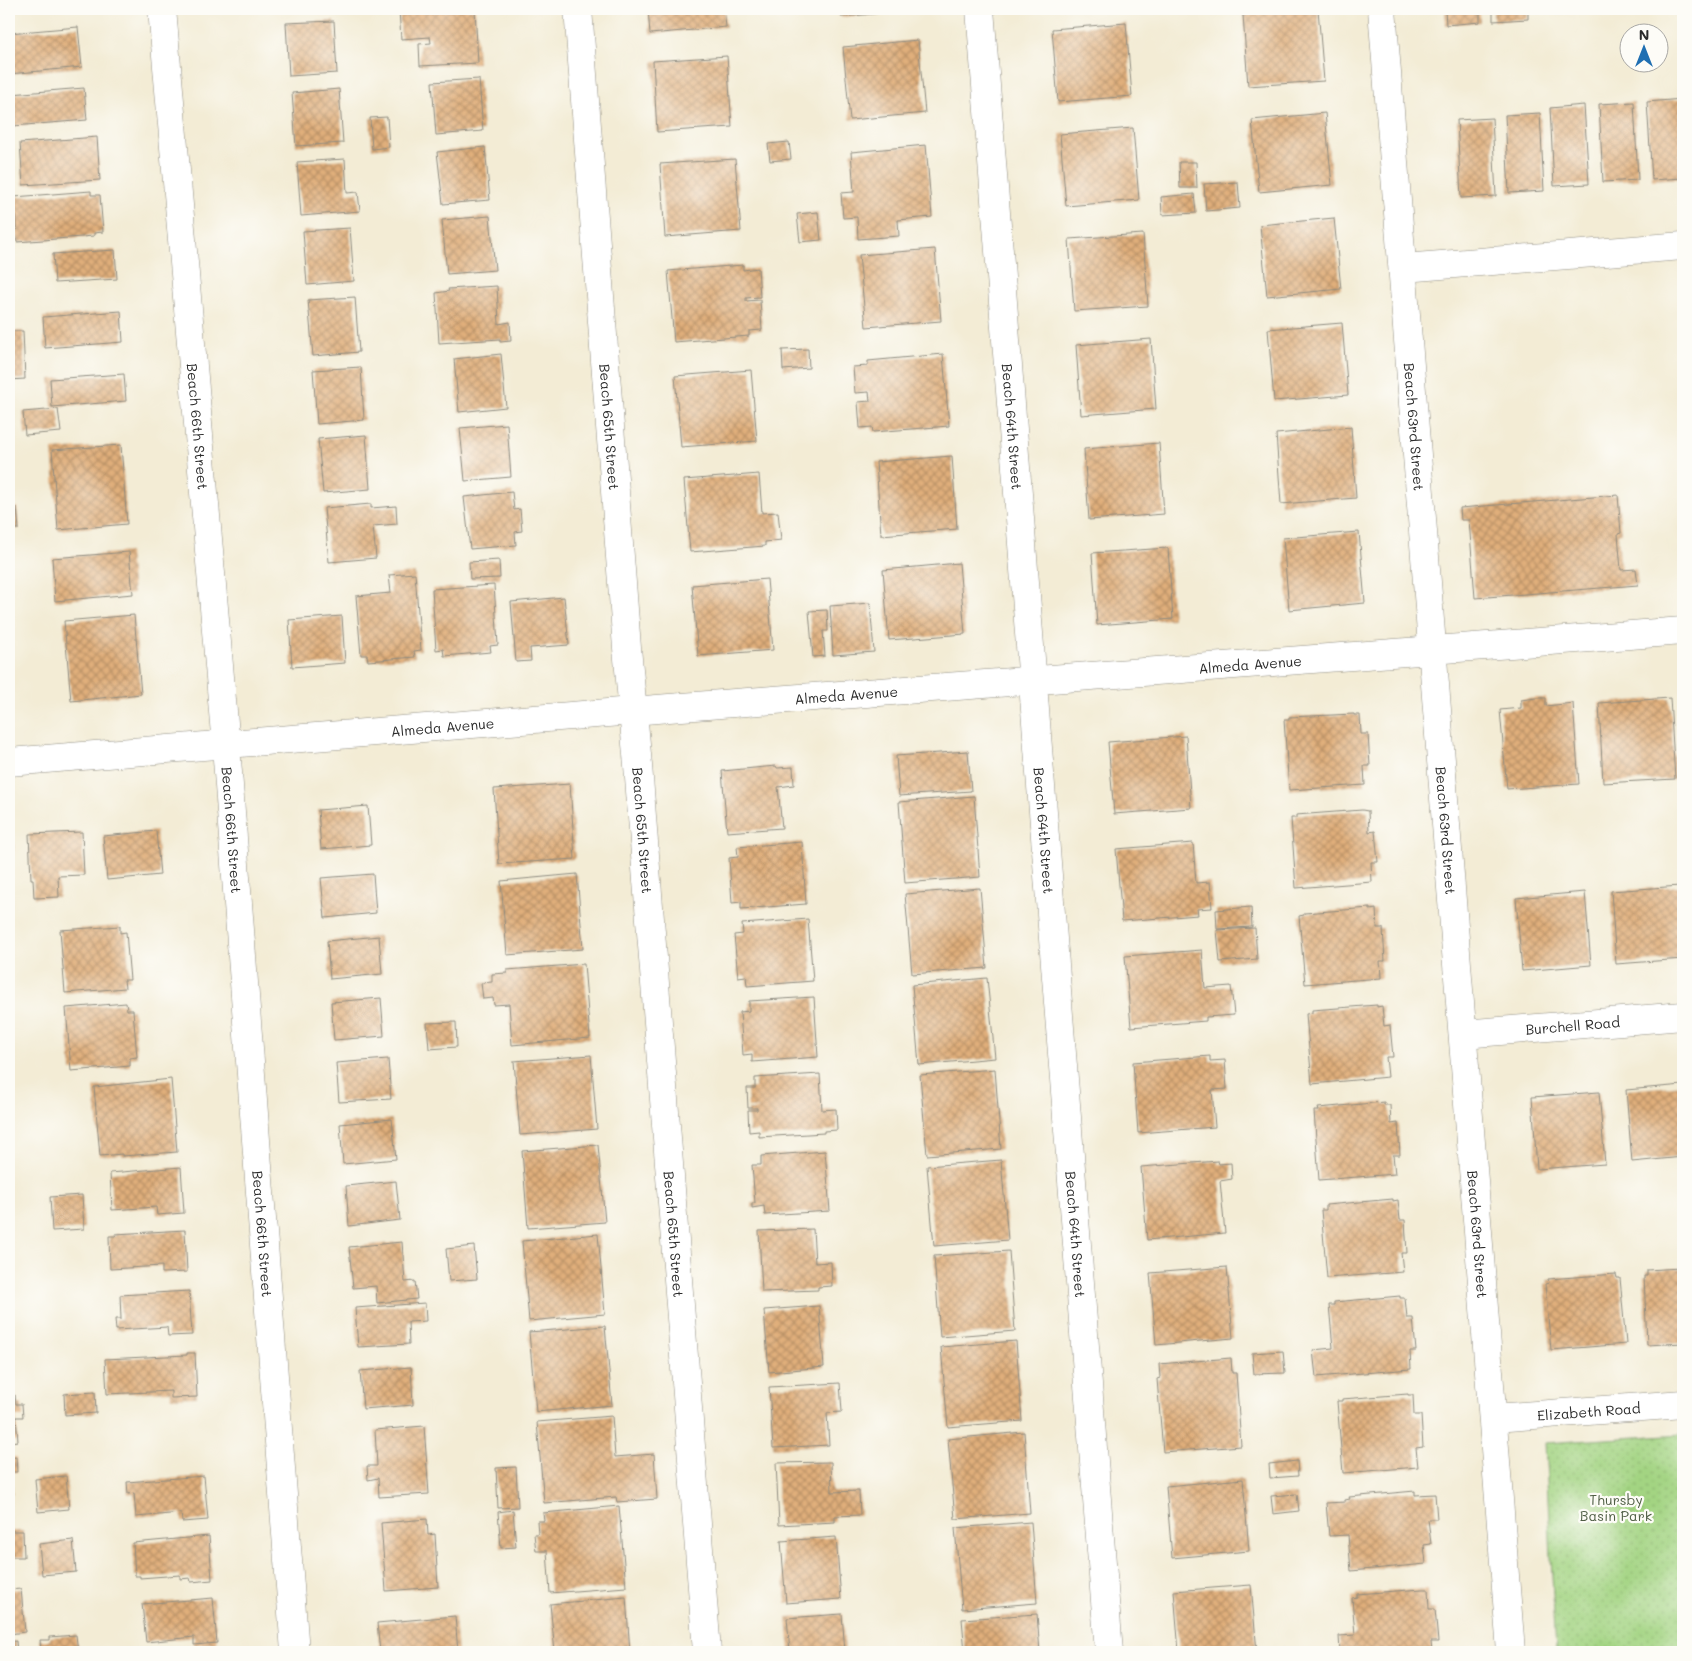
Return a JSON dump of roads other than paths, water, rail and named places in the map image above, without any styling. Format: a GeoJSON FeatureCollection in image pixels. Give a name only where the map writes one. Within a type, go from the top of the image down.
{"type":"FeatureCollection","features":[{"type":"Feature","properties":{"kind":"street","name":"Beach 66th Street"},"geometry":{"type":"LineString","coordinates":[[162,9],[226,746],[295,1652]]}},
{"type":"Feature","properties":{"kind":"street","name":"Beach 65th Street"},"geometry":{"type":"LineString","coordinates":[[578,9],[626,648],[633,711],[706,1652]]}},
{"type":"Feature","properties":{"kind":"street","name":"Beach 64th Street"},"geometry":{"type":"LineString","coordinates":[[980,9],[1109,1652]]}},
{"type":"Feature","properties":{"kind":"street","name":"Beach 63rd Street"},"geometry":{"type":"LineString","coordinates":[[1382,9],[1511,1652]]}},
{"type":"Feature","properties":{"kind":"street"},"geometry":{"type":"LineString","coordinates":[[1403,268],[1683,246]]}},
{"type":"Feature","properties":{"kind":"street","name":"Almeda Avenue"},"geometry":{"type":"LineString","coordinates":[[9,762],[226,746],[633,711],[1683,631]]}},
{"type":"Feature","properties":{"kind":"street","name":"Burchell Road"},"geometry":{"type":"LineString","coordinates":[[1463,1034],[1683,1016]]}},
{"type":"Feature","properties":{"kind":"street","name":"Elizabeth Road"},"geometry":{"type":"LineString","coordinates":[[1494,1418],[1683,1404]]}},
{"type":"Feature","properties":{"kind":"park label","name":"Thursby Basin Park"},"geometry":{"type":"Point","coordinates":[1616,1508]}}]}
